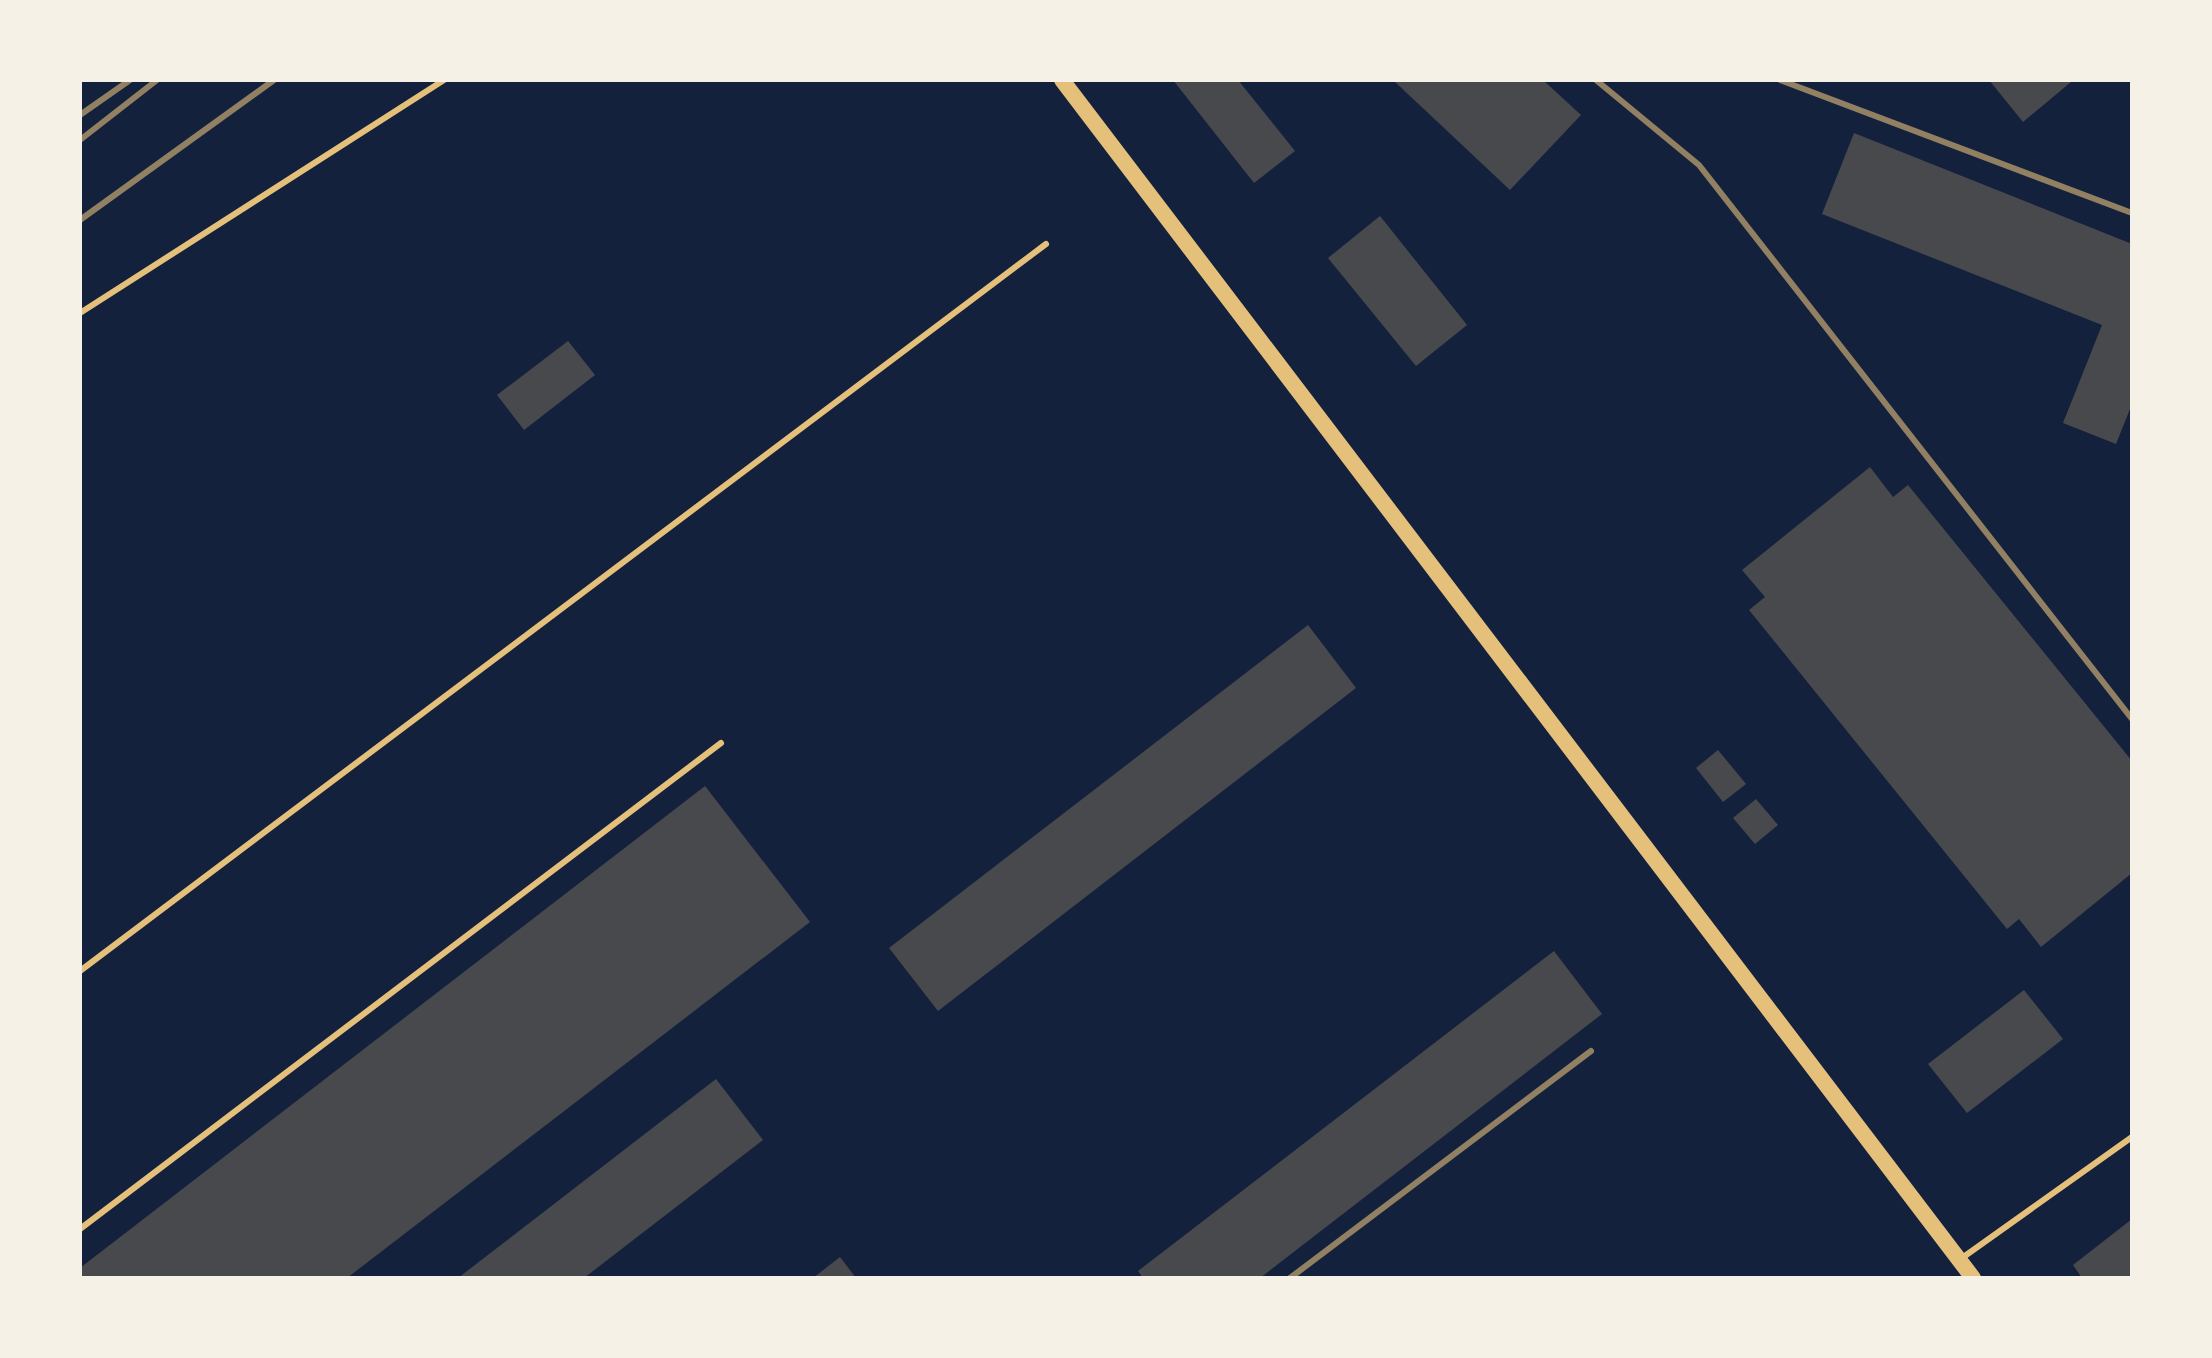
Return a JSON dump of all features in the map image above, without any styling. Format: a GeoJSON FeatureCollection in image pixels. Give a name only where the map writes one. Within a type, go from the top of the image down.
{"type":"FeatureCollection","features":[{"type":"Feature","properties":{"kind":"main road"},"geometry":{"type":"LineString","coordinates":[[1062,80],[1973,1278]]}},
{"type":"Feature","properties":{"kind":"lane"},"geometry":{"type":"LineString","coordinates":[[80,313],[444,80]]}},
{"type":"Feature","properties":{"kind":"lane"},"geometry":{"type":"LineString","coordinates":[[80,971],[1046,244]]}},
{"type":"Feature","properties":{"kind":"lane"},"geometry":{"type":"LineString","coordinates":[[80,1229],[721,743]]}},
{"type":"Feature","properties":{"kind":"lane"},"geometry":{"type":"LineString","coordinates":[[1959,1260],[2132,1137]]}},
{"type":"Feature","properties":{"kind":"building"},"geometry":{"type":"Polygon","coordinates":[[[1173,80],[1238,80],[1295,151],[1254,183],[1173,80]]]}},
{"type":"Feature","properties":{"kind":"building"},"geometry":{"type":"Polygon","coordinates":[[[1393,80],[1543,80],[1581,115],[1510,190],[1393,80]]]}},
{"type":"Feature","properties":{"kind":"building"},"geometry":{"type":"Polygon","coordinates":[[[1989,80],[2069,80],[2071,82],[2023,122],[1989,80]]]}},
{"type":"Feature","properties":{"kind":"building"},"geometry":{"type":"Polygon","coordinates":[[[1854,133],[2132,244],[2132,404],[2116,444],[2063,423],[2102,325],[1822,214],[1854,133]]]}},
{"type":"Feature","properties":{"kind":"building"},"geometry":{"type":"Polygon","coordinates":[[[1380,216],[1467,325],[1416,366],[1328,258],[1380,216]]]}},
{"type":"Feature","properties":{"kind":"building"},"geometry":{"type":"Polygon","coordinates":[[[568,341],[595,375],[524,430],[497,395],[568,341]]]}},
{"type":"Feature","properties":{"kind":"building"},"geometry":{"type":"Polygon","coordinates":[[[1870,467],[1893,497],[1908,485],[2132,761],[2132,873],[2041,947],[2019,919],[2007,929],[1749,610],[1765,597],[1742,570],[1870,467]]]}},
{"type":"Feature","properties":{"kind":"building"},"geometry":{"type":"Polygon","coordinates":[[[1308,625],[1356,688],[938,1011],[889,948],[1308,625]]]}},
{"type":"Feature","properties":{"kind":"building"},"geometry":{"type":"Polygon","coordinates":[[[1718,750],[1746,784],[1723,802],[1696,768],[1718,750]]]}},
{"type":"Feature","properties":{"kind":"building"},"geometry":{"type":"Polygon","coordinates":[[[705,786],[810,922],[347,1278],[80,1278],[80,1268],[705,786]]]}},
{"type":"Feature","properties":{"kind":"building"},"geometry":{"type":"Polygon","coordinates":[[[1756,799],[1778,825],[1755,844],[1733,818],[1756,799]]]}},
{"type":"Feature","properties":{"kind":"building"},"geometry":{"type":"Polygon","coordinates":[[[1554,951],[1602,1014],[1260,1278],[1143,1278],[1138,1271],[1554,951]]]}},
{"type":"Feature","properties":{"kind":"building"},"geometry":{"type":"Polygon","coordinates":[[[2024,990],[2063,1039],[1967,1113],[1928,1064],[2024,990]]]}},
{"type":"Feature","properties":{"kind":"building"},"geometry":{"type":"Polygon","coordinates":[[[716,1079],[763,1140],[584,1278],[458,1278],[716,1079]]]}},
{"type":"Feature","properties":{"kind":"building"},"geometry":{"type":"Polygon","coordinates":[[[2132,1219],[2132,1278],[2082,1278],[2073,1265],[2132,1219]]]}},
{"type":"Feature","properties":{"kind":"building"},"geometry":{"type":"Polygon","coordinates":[[[840,1257],[856,1278],[813,1278],[840,1257]]]}},
{"type":"Feature","properties":{"kind":"railway"},"geometry":{"type":"LineString","coordinates":[[80,115],[130,80]]}},
{"type":"Feature","properties":{"kind":"railway"},"geometry":{"type":"LineString","coordinates":[[80,140],[157,80]]}},
{"type":"Feature","properties":{"kind":"railway"},"geometry":{"type":"LineString","coordinates":[[80,220],[274,80]]}},
{"type":"Feature","properties":{"kind":"railway"},"geometry":{"type":"LineString","coordinates":[[1596,80],[1699,165],[2132,719]]}},
{"type":"Feature","properties":{"kind":"railway"},"geometry":{"type":"LineString","coordinates":[[1780,80],[2132,213]]}},
{"type":"Feature","properties":{"kind":"railway"},"geometry":{"type":"LineString","coordinates":[[1290,1278],[1591,1051]]}}]}
